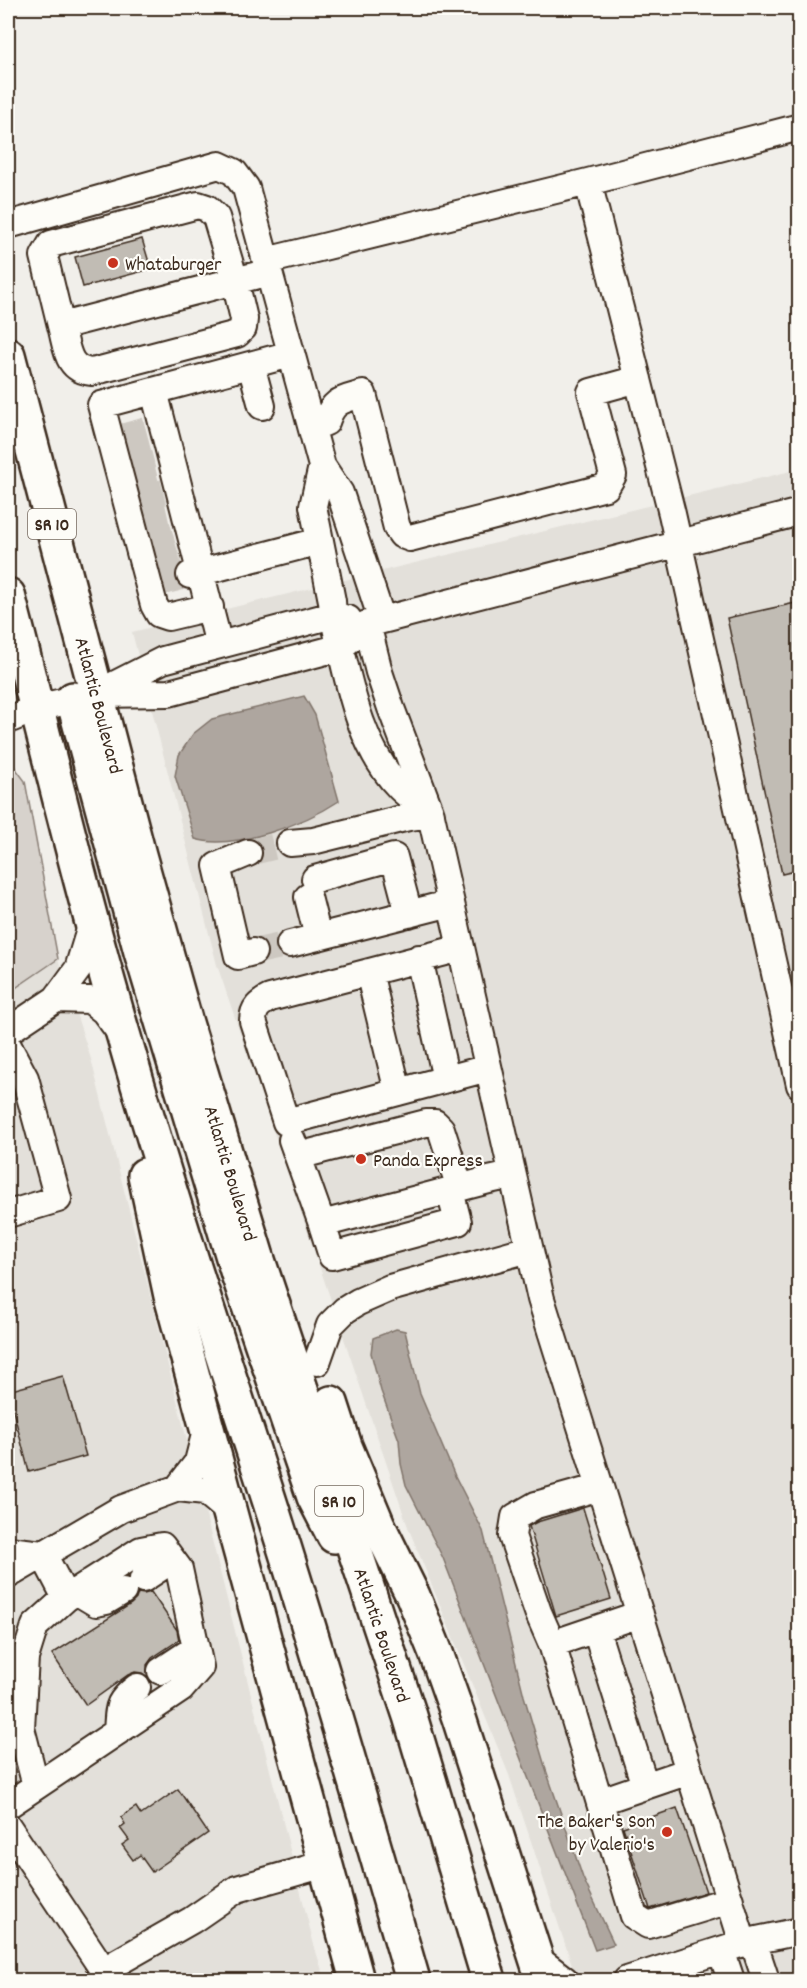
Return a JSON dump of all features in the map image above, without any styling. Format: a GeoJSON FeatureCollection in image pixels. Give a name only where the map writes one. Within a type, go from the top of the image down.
{"type":"FeatureCollection","features":[{"type":"Feature","properties":{"kind":"highway","name":"Atlantic Boulevard"},"geometry":{"type":"LineString","coordinates":[[8,355],[85,697],[257,1257],[410,1716],[489,1980]]}},
{"type":"Feature","properties":{"kind":"highway"},"geometry":{"type":"LineString","coordinates":[[8,595],[22,714],[92,923],[198,1282],[339,1724],[413,1980]]}},
{"type":"Feature","properties":{"kind":"highway"},"geometry":{"type":"LineString","coordinates":[[85,697],[141,952],[238,1274],[314,1497],[377,1617]]}},
{"type":"Feature","properties":{"kind":"highway"},"geometry":{"type":"LineString","coordinates":[[186,1023],[317,1362],[345,1446],[440,1664],[539,1969]]}},
{"type":"Feature","properties":{"kind":"highway"},"geometry":{"type":"LineString","coordinates":[[124,1037],[144,1170],[171,1296],[357,1980]]}},
{"type":"Feature","properties":{"kind":"street"},"geometry":{"type":"LineString","coordinates":[[61,326],[234,281],[268,267],[800,127]]}},
{"type":"Feature","properties":{"kind":"street"},"geometry":{"type":"LineString","coordinates":[[8,225],[219,165],[234,172],[246,188],[322,466],[340,493],[375,622],[382,681],[430,813],[541,1299],[730,1900],[739,1945],[731,1980]]}},
{"type":"Feature","properties":{"kind":"street"},"geometry":{"type":"LineString","coordinates":[[588,182],[679,542],[800,1085]]}},
{"type":"Feature","properties":{"kind":"street"},"geometry":{"type":"LineString","coordinates":[[198,205],[207,208],[216,217],[244,320],[243,328],[237,334],[92,372],[80,371],[72,363],[44,256],[51,244],[198,205]]}},
{"type":"Feature","properties":{"kind":"street"},"geometry":{"type":"LineString","coordinates":[[44,256],[53,251],[194,217],[203,221],[209,231],[219,270],[234,281]]}},
{"type":"Feature","properties":{"kind":"street"},"geometry":{"type":"LineString","coordinates":[[101,405],[291,354]]}},
{"type":"Feature","properties":{"kind":"street"},"geometry":{"type":"LineString","coordinates":[[251,365],[262,406]]}},
{"type":"Feature","properties":{"kind":"street"},"geometry":{"type":"LineString","coordinates":[[92,372],[135,511],[154,605],[159,614],[168,617],[210,607]]}},
{"type":"Feature","properties":{"kind":"street"},"geometry":{"type":"LineString","coordinates":[[312,428],[327,422],[333,406],[340,400],[363,394],[398,528],[402,535],[410,538],[606,487],[613,476],[591,392],[638,379]]}},
{"type":"Feature","properties":{"kind":"street"},"geometry":{"type":"LineString","coordinates":[[154,391],[176,500],[210,607],[219,645]]}},
{"type":"Feature","properties":{"kind":"street"},"geometry":{"type":"LineString","coordinates":[[322,466],[313,506],[333,615],[358,712],[371,748],[400,788],[430,813]]}},
{"type":"Feature","properties":{"kind":"street"},"geometry":{"type":"LineString","coordinates":[[176,500],[320,541]]}},
{"type":"Feature","properties":{"kind":"street"},"geometry":{"type":"LineString","coordinates":[[85,697],[169,693],[341,647],[375,622],[800,512]]}},
{"type":"Feature","properties":{"kind":"street"},"geometry":{"type":"LineString","coordinates":[[22,714],[85,697],[163,660],[333,615],[375,622]]}},
{"type":"Feature","properties":{"kind":"street"},"geometry":{"type":"LineString","coordinates":[[298,846],[430,813]]}},
{"type":"Feature","properties":{"kind":"street"},"geometry":{"type":"LineString","coordinates":[[318,937],[311,888],[394,857],[409,914]]}},
{"type":"Feature","properties":{"kind":"street"},"geometry":{"type":"LineString","coordinates":[[244,859],[217,866],[238,956],[253,952]]}},
{"type":"Feature","properties":{"kind":"street"},"geometry":{"type":"LineString","coordinates":[[290,944],[451,903]]}},
{"type":"Feature","properties":{"kind":"street"},"geometry":{"type":"LineString","coordinates":[[8,1031],[56,999],[78,969],[92,923]]}},
{"type":"Feature","properties":{"kind":"street"},"geometry":{"type":"LineString","coordinates":[[461,948],[270,998],[256,1008],[253,1021],[322,1224],[512,1175]]}},
{"type":"Feature","properties":{"kind":"street"},"geometry":{"type":"LineString","coordinates":[[419,958],[446,1079]]}},
{"type":"Feature","properties":{"kind":"street"},"geometry":{"type":"LineString","coordinates":[[369,972],[388,1095]]}},
{"type":"Feature","properties":{"kind":"street"},"geometry":{"type":"LineString","coordinates":[[279,995],[269,1007],[266,1016],[291,1100],[298,1106],[350,1095],[388,1095]]}},
{"type":"Feature","properties":{"kind":"street"},"geometry":{"type":"LineString","coordinates":[[56,999],[90,1000],[104,1011],[124,1037]]}},
{"type":"Feature","properties":{"kind":"street"},"geometry":{"type":"LineString","coordinates":[[8,1046],[25,1078],[58,1199],[8,1214]]}},
{"type":"Feature","properties":{"kind":"street"},"geometry":{"type":"LineString","coordinates":[[286,1122],[488,1068]]}},
{"type":"Feature","properties":{"kind":"street"},"geometry":{"type":"LineString","coordinates":[[298,1156],[426,1123],[435,1123],[441,1129],[455,1189]]}},
{"type":"Feature","properties":{"kind":"street"},"geometry":{"type":"LineString","coordinates":[[317,1362],[330,1325],[345,1310],[358,1302],[390,1288],[529,1249]]}},
{"type":"Feature","properties":{"kind":"street"},"geometry":{"type":"LineString","coordinates":[[178,1488],[198,1462],[207,1426]]}},
{"type":"Feature","properties":{"kind":"street"},"geometry":{"type":"LineString","coordinates":[[600,1487],[536,1505],[514,1517],[512,1536],[538,1612],[552,1644],[634,1916],[648,1925],[730,1900]]}},
{"type":"Feature","properties":{"kind":"street"},"geometry":{"type":"LineString","coordinates":[[8,1575],[122,1509],[178,1488],[205,1491],[231,1513]]}},
{"type":"Feature","properties":{"kind":"street"},"geometry":{"type":"LineString","coordinates":[[8,1805],[181,1689],[200,1667],[179,1569],[162,1546],[141,1550],[71,1595],[35,1626],[25,1658],[21,1728],[36,1786]]}},
{"type":"Feature","properties":{"kind":"street"},"geometry":{"type":"LineString","coordinates":[[8,1550],[44,1554]]}},
{"type":"Feature","properties":{"kind":"street"},"geometry":{"type":"LineString","coordinates":[[44,1554],[71,1595],[96,1603],[106,1601],[172,1560]]}},
{"type":"Feature","properties":{"kind":"street"},"geometry":{"type":"LineString","coordinates":[[552,1644],[640,1614]]}},
{"type":"Feature","properties":{"kind":"street"},"geometry":{"type":"LineString","coordinates":[[596,1630],[645,1786]]}},
{"type":"Feature","properties":{"kind":"street"},"geometry":{"type":"LineString","coordinates":[[161,1671],[196,1648]]}},
{"type":"Feature","properties":{"kind":"street"},"geometry":{"type":"LineString","coordinates":[[117,1732],[119,1705],[123,1698],[137,1687]]}},
{"type":"Feature","properties":{"kind":"street"},"geometry":{"type":"LineString","coordinates":[[601,1802],[689,1771]]}},
{"type":"Feature","properties":{"kind":"street"},"geometry":{"type":"LineString","coordinates":[[8,1827],[107,1975],[237,1889],[325,1864]]}},
{"type":"Feature","properties":{"kind":"street"},"geometry":{"type":"LineString","coordinates":[[627,1980],[691,1971],[739,1945],[800,1930]]}},
{"type":"Feature","properties":{"kind":"street"},"geometry":{"type":"LineString","coordinates":[[739,1945],[766,1980]]}},
{"type":"Feature","properties":{"kind":"street"},"geometry":{"type":"LineString","coordinates":[[539,1969],[565,1980]]}},
{"type":"Feature","properties":{"kind":"shaded area"},"geometry":{"type":"Polygon","coordinates":[[[799,469],[799,1980],[577,1980],[509,1775],[408,1527],[217,965],[132,632],[799,469]]]}},
{"type":"Feature","properties":{"kind":"shaded area"},"geometry":{"type":"Polygon","coordinates":[[[304,696],[315,715],[339,801],[308,818],[269,833],[229,841],[211,842],[195,839],[175,776],[179,755],[193,734],[212,719],[304,696]]]}},
{"type":"Feature","properties":{"kind":"shaded area"},"geometry":{"type":"Polygon","coordinates":[[[8,758],[25,781],[58,959],[8,993],[8,758]]]}},
{"type":"Feature","properties":{"kind":"shaded area"},"geometry":{"type":"Polygon","coordinates":[[[58,959],[91,1059],[314,1945],[325,1980],[8,1980],[8,993],[58,959]]]}},
{"type":"Feature","properties":{"kind":"shaded area"},"geometry":{"type":"Polygon","coordinates":[[[396,1329],[405,1331],[420,1394],[455,1476],[483,1531],[524,1696],[546,1770],[583,1878],[614,1944],[595,1950],[443,1558],[406,1485],[399,1440],[381,1391],[371,1353],[373,1338],[396,1329]]]}},
{"type":"Feature","properties":{"kind":"building","name":"Whataburger"},"geometry":{"type":"Polygon","coordinates":[[[142,239],[151,269],[83,287],[75,257],[142,239]]]}},
{"type":"Feature","properties":{"kind":"building"},"geometry":{"type":"Polygon","coordinates":[[[800,602],[800,870],[782,874],[727,618],[800,602]]]}},
{"type":"Feature","properties":{"kind":"building"},"geometry":{"type":"Polygon","coordinates":[[[63,1376],[86,1456],[29,1472],[8,1391],[63,1376]]]}},
{"type":"Feature","properties":{"kind":"building"},"geometry":{"type":"Polygon","coordinates":[[[583,1508],[611,1599],[556,1616],[529,1526],[583,1508]]]}},
{"type":"Feature","properties":{"kind":"building"},"geometry":{"type":"Polygon","coordinates":[[[151,1592],[177,1630],[179,1640],[152,1658],[147,1665],[148,1677],[135,1672],[128,1675],[86,1705],[52,1654],[131,1604],[138,1593],[151,1592]]]}},
{"type":"Feature","properties":{"kind":"building"},"geometry":{"type":"Polygon","coordinates":[[[178,1789],[208,1833],[152,1872],[140,1855],[133,1860],[122,1845],[129,1840],[120,1828],[125,1824],[121,1817],[136,1807],[141,1815],[178,1789]]]}},
{"type":"Feature","properties":{"kind":"building"},"geometry":{"type":"Polygon","coordinates":[[[677,1808],[706,1892],[650,1909],[623,1827],[677,1808]]]}},
{"type":"Feature","properties":{"kind":"tunnel"},"geometry":{"type":"LineString","coordinates":[[121,437],[151,429]]}},
{"type":"Feature","properties":{"kind":"tunnel"},"geometry":{"type":"LineString","coordinates":[[126,457],[156,449]]}},
{"type":"Feature","properties":{"kind":"tunnel"},"geometry":{"type":"LineString","coordinates":[[131,478],[163,470]]}},
{"type":"Feature","properties":{"kind":"tunnel"},"geometry":{"type":"LineString","coordinates":[[138,498],[168,491]]}},
{"type":"Feature","properties":{"kind":"tunnel"},"geometry":{"type":"LineString","coordinates":[[142,520],[174,513]]}},
{"type":"Feature","properties":{"kind":"tunnel"},"geometry":{"type":"LineString","coordinates":[[148,541],[179,533]]}},
{"type":"Feature","properties":{"kind":"tunnel"},"geometry":{"type":"LineString","coordinates":[[154,562],[184,553]]}},
{"type":"Feature","properties":{"kind":"tunnel"},"geometry":{"type":"LineString","coordinates":[[159,583],[190,575]]}},
{"type":"Feature","properties":{"kind":"tunnel"},"geometry":{"type":"LineString","coordinates":[[248,853],[290,843]]}},
{"type":"Feature","properties":{"kind":"tunnel"},"geometry":{"type":"LineString","coordinates":[[253,952],[290,944]]}},
{"type":"Feature","properties":{"kind":"place","name":"Whataburger"},"geometry":{"type":"Point","coordinates":[113,263]}},
{"type":"Feature","properties":{"kind":"place","name":"Panda Express"},"geometry":{"type":"Point","coordinates":[361,1159]}},
{"type":"Feature","properties":{"kind":"place","name":"The Baker's Son by Valerio's"},"geometry":{"type":"Point","coordinates":[667,1832]}}]}
